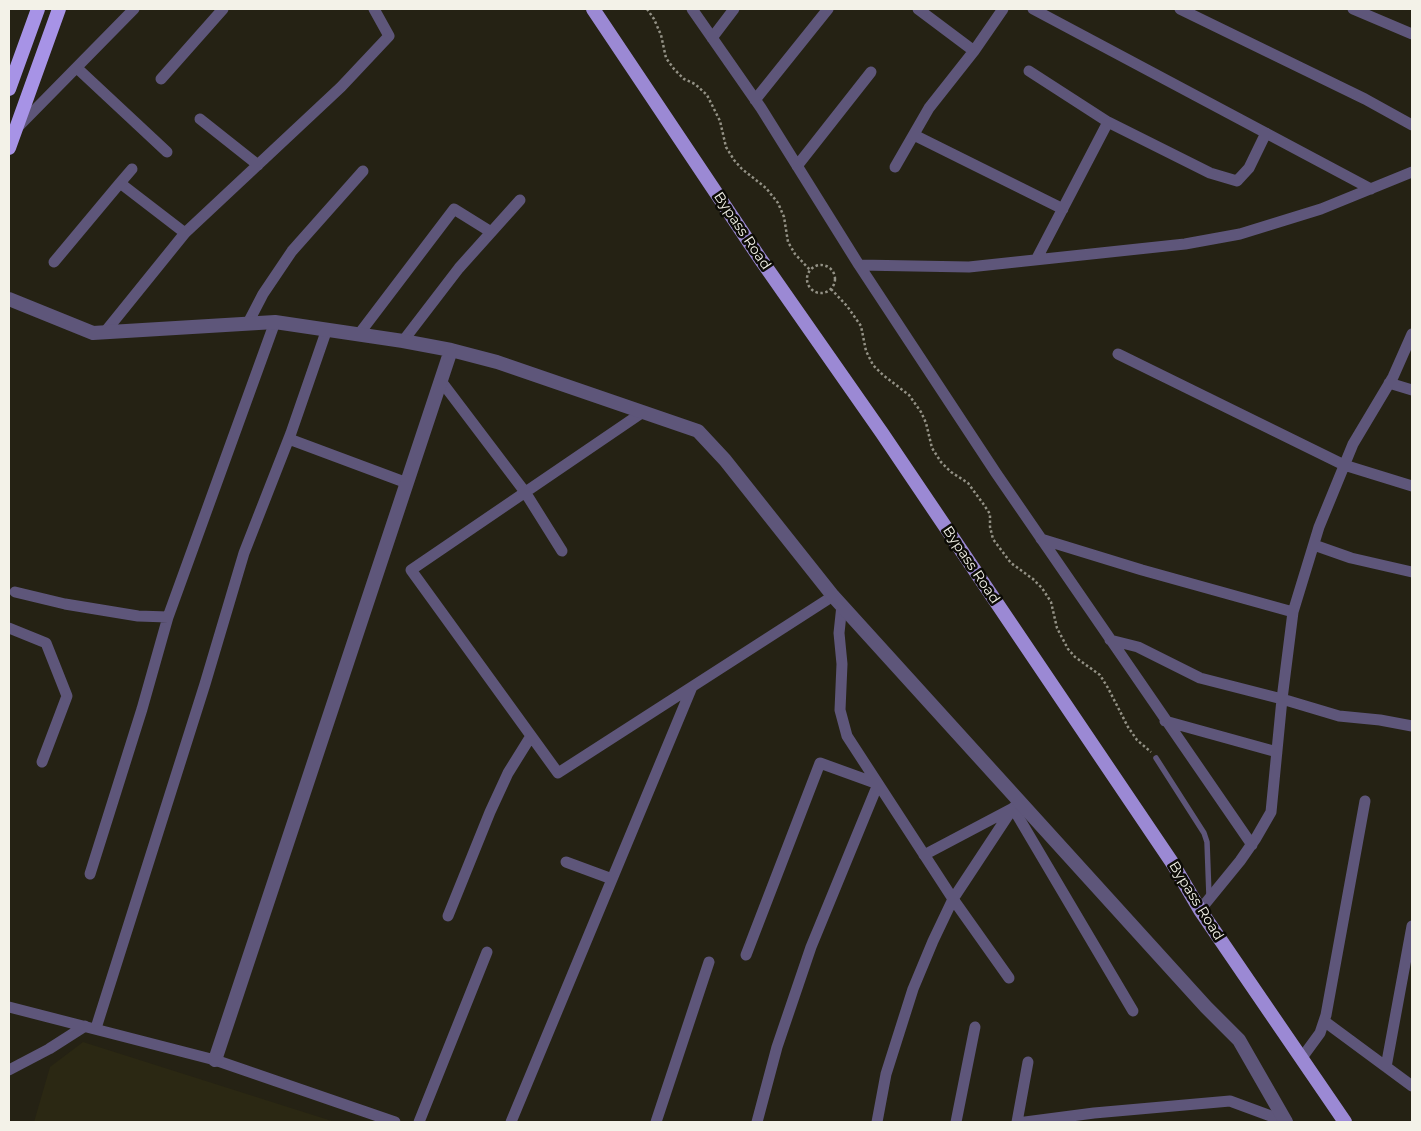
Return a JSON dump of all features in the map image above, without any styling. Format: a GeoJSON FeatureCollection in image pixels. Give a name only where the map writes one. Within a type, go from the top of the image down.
{"type":"FeatureCollection","features":[{"type":"Feature","properties":{"kind":"highway"},"geometry":{"type":"LineString","coordinates":[[9,89],[38,9]]}},
{"type":"Feature","properties":{"kind":"highway"},"geometry":{"type":"LineString","coordinates":[[9,148],[59,9]]}},
{"type":"Feature","properties":{"kind":"main road","name":"Bypass Road"},"geometry":{"type":"LineString","coordinates":[[593,9],[759,257],[882,433],[1173,864],[1200,910],[1345,1122]]}},
{"type":"Feature","properties":{"kind":"street"},"geometry":{"type":"LineString","coordinates":[[15,130],[134,9]]}},
{"type":"Feature","properties":{"kind":"street"},"geometry":{"type":"LineString","coordinates":[[161,79],[223,9]]}},
{"type":"Feature","properties":{"kind":"street"},"geometry":{"type":"LineString","coordinates":[[105,332],[186,233],[341,87],[389,36],[374,9]]}},
{"type":"Feature","properties":{"kind":"street"},"geometry":{"type":"LineString","coordinates":[[692,9],[755,100],[859,266],[1041,539],[1252,845]]}},
{"type":"Feature","properties":{"kind":"street"},"geometry":{"type":"LineString","coordinates":[[712,38],[734,9]]}},
{"type":"Feature","properties":{"kind":"street"},"geometry":{"type":"LineString","coordinates":[[755,100],[828,9]]}},
{"type":"Feature","properties":{"kind":"street"},"geometry":{"type":"LineString","coordinates":[[918,9],[974,51]]}},
{"type":"Feature","properties":{"kind":"street"},"geometry":{"type":"LineString","coordinates":[[895,166],[929,108],[974,51],[1003,9]]}},
{"type":"Feature","properties":{"kind":"street"},"geometry":{"type":"LineString","coordinates":[[1033,9],[1371,189]]}},
{"type":"Feature","properties":{"kind":"street"},"geometry":{"type":"LineString","coordinates":[[1180,9],[1366,99],[1412,125]]}},
{"type":"Feature","properties":{"kind":"street"},"geometry":{"type":"LineString","coordinates":[[1353,9],[1412,34]]}},
{"type":"Feature","properties":{"kind":"street"},"geometry":{"type":"LineString","coordinates":[[77,68],[167,152]]}},
{"type":"Feature","properties":{"kind":"street"},"geometry":{"type":"LineString","coordinates":[[1029,71],[1108,122],[1210,173],[1237,181],[1249,168],[1266,133]]}},
{"type":"Feature","properties":{"kind":"street"},"geometry":{"type":"LineString","coordinates":[[797,166],[871,72]]}},
{"type":"Feature","properties":{"kind":"street"},"geometry":{"type":"LineString","coordinates":[[200,119],[258,165]]}},
{"type":"Feature","properties":{"kind":"street"},"geometry":{"type":"LineString","coordinates":[[1036,260],[1108,122]]}},
{"type":"Feature","properties":{"kind":"street"},"geometry":{"type":"LineString","coordinates":[[914,135],[1063,209]]}},
{"type":"Feature","properties":{"kind":"street"},"geometry":{"type":"LineString","coordinates":[[54,262],[132,168]]}},
{"type":"Feature","properties":{"kind":"street"},"geometry":{"type":"LineString","coordinates":[[248,323],[292,251],[363,170]]}},
{"type":"Feature","properties":{"kind":"street"},"geometry":{"type":"LineString","coordinates":[[859,266],[970,267],[1185,244],[1240,234],[1321,209],[1412,172]]}},
{"type":"Feature","properties":{"kind":"street"},"geometry":{"type":"LineString","coordinates":[[120,183],[186,233]]}},
{"type":"Feature","properties":{"kind":"street"},"geometry":{"type":"LineString","coordinates":[[403,341],[459,268],[520,200]]}},
{"type":"Feature","properties":{"kind":"street"},"geometry":{"type":"LineString","coordinates":[[359,334],[454,209],[491,232]]}},
{"type":"Feature","properties":{"kind":"street"},"geometry":{"type":"LineString","coordinates":[[9,299],[93,332],[275,322],[451,350],[498,362],[698,431],[725,460],[838,600],[1017,805],[1206,1008],[1239,1040],[1286,1122]]}},
{"type":"Feature","properties":{"kind":"street"},"geometry":{"type":"LineString","coordinates":[[90,874],[142,709],[168,616],[275,322]]}},
{"type":"Feature","properties":{"kind":"street"},"geometry":{"type":"LineString","coordinates":[[9,1070],[90,1027],[205,684],[244,553],[327,330]]}},
{"type":"Feature","properties":{"kind":"street"},"geometry":{"type":"LineString","coordinates":[[1200,910],[1252,845],[1271,812],[1293,612],[1319,526],[1344,465],[1353,444],[1390,383],[1412,334]]}},
{"type":"Feature","properties":{"kind":"street"},"geometry":{"type":"LineString","coordinates":[[215,1060],[451,350]]}},
{"type":"Feature","properties":{"kind":"street"},"geometry":{"type":"LineString","coordinates":[[1118,354],[1344,465],[1412,486]]}},
{"type":"Feature","properties":{"kind":"street"},"geometry":{"type":"LineString","coordinates":[[441,381],[525,492],[562,551]]}},
{"type":"Feature","properties":{"kind":"street"},"geometry":{"type":"LineString","coordinates":[[1390,383],[1412,390]]}},
{"type":"Feature","properties":{"kind":"street"},"geometry":{"type":"LineString","coordinates":[[642,412],[411,570],[558,773],[692,687],[838,600]]}},
{"type":"Feature","properties":{"kind":"street"},"geometry":{"type":"LineString","coordinates":[[288,438],[407,483]]}},
{"type":"Feature","properties":{"kind":"street"},"geometry":{"type":"LineString","coordinates":[[1041,539],[1142,570],[1293,612]]}},
{"type":"Feature","properties":{"kind":"street"},"geometry":{"type":"LineString","coordinates":[[1314,545],[1351,558],[1412,572]]}},
{"type":"Feature","properties":{"kind":"street"},"geometry":{"type":"LineString","coordinates":[[15,592],[64,604],[111,612],[138,616],[168,616]]}},
{"type":"Feature","properties":{"kind":"street"},"geometry":{"type":"LineString","coordinates":[[838,600],[842,664],[840,710],[847,736],[953,899],[1009,978]]}},
{"type":"Feature","properties":{"kind":"street"},"geometry":{"type":"LineString","coordinates":[[9,628],[46,643],[67,696],[42,762]]}},
{"type":"Feature","properties":{"kind":"street"},"geometry":{"type":"LineString","coordinates":[[1110,640],[1138,647],[1200,678],[1340,716],[1380,720],[1412,726]]}},
{"type":"Feature","properties":{"kind":"street"},"geometry":{"type":"LineString","coordinates":[[511,1122],[692,687]]}},
{"type":"Feature","properties":{"kind":"street"},"geometry":{"type":"LineString","coordinates":[[1165,721],[1277,752]]}},
{"type":"Feature","properties":{"kind":"street"},"geometry":{"type":"LineString","coordinates":[[448,916],[493,804],[508,773],[531,736]]}},
{"type":"Feature","properties":{"kind":"street"},"geometry":{"type":"LineString","coordinates":[[746,955],[820,763],[878,784]]}},
{"type":"Feature","properties":{"kind":"street"},"geometry":{"type":"LineString","coordinates":[[757,1122],[777,1047],[811,947],[878,784]]}},
{"type":"Feature","properties":{"kind":"street"},"geometry":{"type":"LineString","coordinates":[[1301,1059],[1320,1033],[1324,1021],[1365,801]]}},
{"type":"Feature","properties":{"kind":"street"},"geometry":{"type":"LineString","coordinates":[[924,855],[1017,805]]}},
{"type":"Feature","properties":{"kind":"street"},"geometry":{"type":"LineString","coordinates":[[877,1122],[886,1074],[912,989],[953,899],[1017,805]]}},
{"type":"Feature","properties":{"kind":"street"},"geometry":{"type":"LineString","coordinates":[[1017,805],[1133,1011]]}},
{"type":"Feature","properties":{"kind":"street"},"geometry":{"type":"LineString","coordinates":[[566,862],[612,879]]}},
{"type":"Feature","properties":{"kind":"street"},"geometry":{"type":"LineString","coordinates":[[1386,1067],[1412,926]]}},
{"type":"Feature","properties":{"kind":"street"},"geometry":{"type":"LineString","coordinates":[[419,1122],[487,952]]}},
{"type":"Feature","properties":{"kind":"street"},"geometry":{"type":"LineString","coordinates":[[656,1122],[709,962]]}},
{"type":"Feature","properties":{"kind":"street"},"geometry":{"type":"LineString","coordinates":[[9,1007],[215,1060],[395,1122]]}},
{"type":"Feature","properties":{"kind":"street"},"geometry":{"type":"LineString","coordinates":[[1324,1021],[1412,1086]]}},
{"type":"Feature","properties":{"kind":"street"},"geometry":{"type":"LineString","coordinates":[[956,1122],[975,1027]]}},
{"type":"Feature","properties":{"kind":"street"},"geometry":{"type":"LineString","coordinates":[[1017,1122],[1028,1062]]}},
{"type":"Feature","properties":{"kind":"street"},"geometry":{"type":"LineString","coordinates":[[1031,1122],[1094,1113],[1230,1101],[1286,1122]]}},
{"type":"Feature","properties":{"kind":"lane"},"geometry":{"type":"LineString","coordinates":[[1156,758],[1204,833],[1207,842],[1209,898]]}},
{"type":"Feature","properties":{"kind":"path"},"geometry":{"type":"LineString","coordinates":[[647,9],[661,35],[666,58],[684,79],[696,84],[706,95],[720,121],[726,146],[734,160],[742,169],[766,188],[778,203],[784,217],[788,242],[795,254],[810,270]]}},
{"type":"Feature","properties":{"kind":"path"},"geometry":{"type":"LineString","coordinates":[[819,265],[824,265],[832,270],[835,280],[831,289],[818,293],[809,288],[807,278],[810,270],[819,265]]}},
{"type":"Feature","properties":{"kind":"path"},"geometry":{"type":"LineString","coordinates":[[831,289],[847,306],[861,326],[866,351],[873,365],[909,395],[921,412],[926,423],[932,448],[941,462],[950,472],[968,483],[990,514],[993,540],[1011,563],[1042,588],[1051,602],[1059,632],[1068,648],[1075,657],[1100,675],[1128,727],[1156,758]]}},
{"type":"Feature","properties":{"kind":"shaded area"},"geometry":{"type":"Polygon","coordinates":[[[83,1042],[335,1122],[34,1122],[50,1067],[83,1042]]]}}]}
